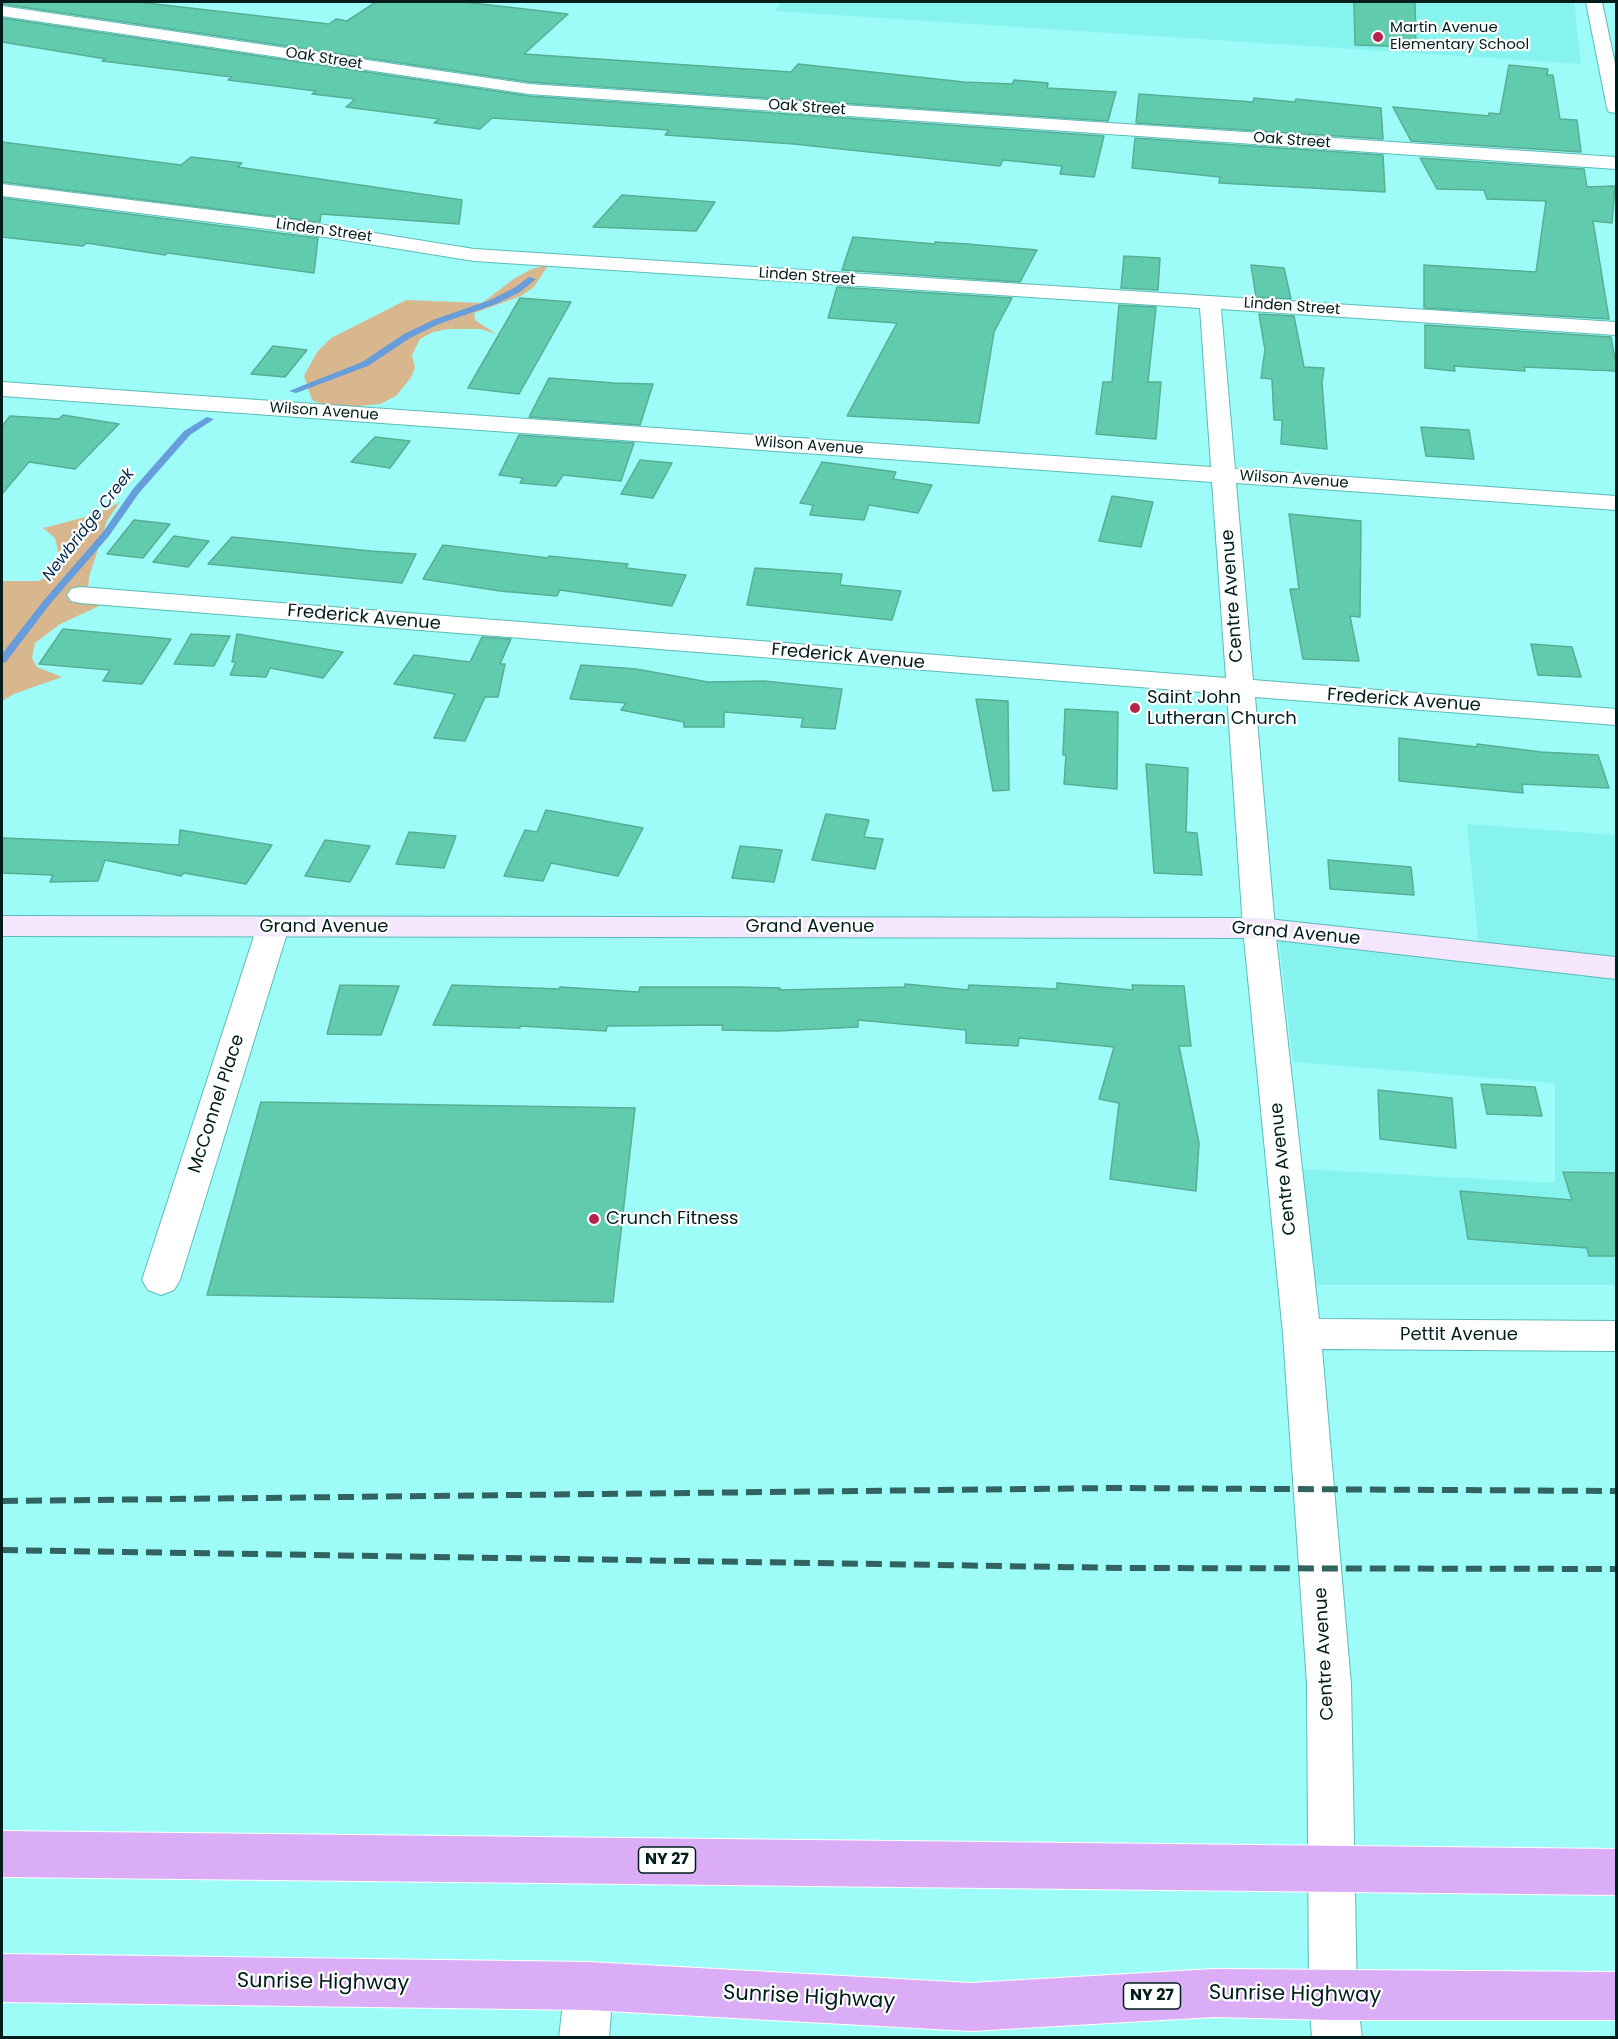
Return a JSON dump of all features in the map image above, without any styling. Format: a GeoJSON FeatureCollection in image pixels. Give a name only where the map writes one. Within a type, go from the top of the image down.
{"type":"FeatureCollection","features":[{"type":"Feature","properties":{"kind":"highway","name":"NY 27"},"geometry":{"type":"LineString","coordinates":[[2,1854],[1332,1867],[1617,1872]]}},
{"type":"Feature","properties":{"kind":"highway","name":"Sunrise Highway"},"geometry":{"type":"LineString","coordinates":[[2,1978],[589,1986],[971,2007],[1214,1993],[1335,2017],[1617,1996]]}},
{"type":"Feature","properties":{"kind":"street"},"geometry":{"type":"LineString","coordinates":[[1594,2],[1608,31],[1617,108]]}},
{"type":"Feature","properties":{"kind":"street","name":"Oak Street"},"geometry":{"type":"LineString","coordinates":[[2,11],[529,89],[1617,163]]}},
{"type":"Feature","properties":{"kind":"street","name":"Linden Street"},"geometry":{"type":"LineString","coordinates":[[2,190],[300,227],[474,255],[1617,328]]}},
{"type":"Feature","properties":{"kind":"street","name":"Centre Avenue"},"geometry":{"type":"LineString","coordinates":[[1210,302],[1259,928],[1302,1334],[1329,1684],[1335,2017]]}},
{"type":"Feature","properties":{"kind":"street","name":"Wilson Avenue"},"geometry":{"type":"LineString","coordinates":[[2,389],[1617,503]]}},
{"type":"Feature","properties":{"kind":"street","name":"Frederick Avenue"},"geometry":{"type":"LineString","coordinates":[[80,595],[1240,689],[1617,717]]}},
{"type":"Feature","properties":{"kind":"street","name":"Grand Avenue"},"geometry":{"type":"LineString","coordinates":[[2,926],[1259,928],[1617,968]]}},
{"type":"Feature","properties":{"kind":"street","name":"McConnel Place"},"geometry":{"type":"LineString","coordinates":[[161,1280],[273,927]]}},
{"type":"Feature","properties":{"kind":"street","name":"Pettit Avenue"},"geometry":{"type":"LineString","coordinates":[[1302,1334],[1617,1336]]}},
{"type":"Feature","properties":{"kind":"street"},"geometry":{"type":"LineString","coordinates":[[584,2037],[589,1986]]}},
{"type":"Feature","properties":{"kind":"shaded area","name":"Martin Avenue Elementary School"},"geometry":{"type":"Polygon","coordinates":[[[781,2],[1574,2],[1581,64],[775,11],[781,2]]]}},
{"type":"Feature","properties":{"kind":"shaded area"},"geometry":{"type":"Polygon","coordinates":[[[549,264],[534,287],[521,296],[474,313],[475,320],[496,334],[480,329],[448,329],[433,332],[420,339],[412,355],[415,368],[410,379],[396,396],[380,404],[350,407],[323,405],[312,400],[304,376],[317,352],[331,338],[406,300],[482,303],[515,278],[532,269],[549,264]]]}},
{"type":"Feature","properties":{"kind":"shaded area"},"geometry":{"type":"Polygon","coordinates":[[[120,502],[107,521],[89,577],[88,589],[106,603],[60,624],[35,643],[32,658],[37,667],[62,677],[14,694],[2,701],[2,581],[39,581],[53,573],[59,560],[58,550],[55,538],[43,528],[97,514],[120,502]]]}},
{"type":"Feature","properties":{"kind":"shaded area"},"geometry":{"type":"Polygon","coordinates":[[[1467,824],[1616,835],[1616,1285],[1316,1285],[1301,1169],[1555,1183],[1555,1083],[1293,1062],[1279,941],[1480,960],[1467,824]]]}},
{"type":"Feature","properties":{"kind":"building"},"geometry":{"type":"Polygon","coordinates":[[[2,2],[138,2],[329,24],[336,19],[347,21],[376,2],[464,2],[568,14],[524,54],[791,72],[798,64],[964,82],[1012,84],[1014,80],[1048,83],[1047,88],[1116,92],[1108,121],[529,82],[2,4],[2,2]]]}},
{"type":"Feature","properties":{"kind":"building"},"geometry":{"type":"Polygon","coordinates":[[[1354,2],[1415,2],[1416,47],[1355,45],[1354,2]]]}},
{"type":"Feature","properties":{"kind":"building"},"geometry":{"type":"Polygon","coordinates":[[[2,18],[529,96],[1104,136],[1094,177],[1060,174],[1062,166],[1003,160],[1000,166],[794,144],[665,135],[669,130],[492,118],[480,129],[434,123],[439,119],[346,107],[355,99],[312,94],[316,91],[228,80],[232,77],[102,61],[106,59],[2,42],[2,18]]]}},
{"type":"Feature","properties":{"kind":"building"},"geometry":{"type":"Polygon","coordinates":[[[1509,65],[1548,69],[1547,75],[1553,75],[1560,119],[1577,120],[1581,152],[1411,141],[1393,107],[1489,116],[1489,113],[1500,114],[1509,65]]]}},
{"type":"Feature","properties":{"kind":"building"},"geometry":{"type":"Polygon","coordinates":[[[1139,94],[1253,102],[1254,98],[1295,102],[1296,99],[1381,108],[1383,139],[1136,123],[1139,94]]]}},
{"type":"Feature","properties":{"kind":"building"},"geometry":{"type":"Polygon","coordinates":[[[1135,138],[1383,155],[1385,192],[1219,183],[1220,177],[1132,168],[1135,138]]]}},
{"type":"Feature","properties":{"kind":"building"},"geometry":{"type":"Polygon","coordinates":[[[2,142],[181,165],[191,157],[242,163],[238,167],[462,200],[459,224],[321,214],[320,222],[2,182],[2,142]]]}},
{"type":"Feature","properties":{"kind":"building"},"geometry":{"type":"Polygon","coordinates":[[[1420,158],[1584,169],[1587,187],[1615,186],[1612,223],[1593,221],[1609,319],[1424,308],[1424,265],[1536,272],[1546,201],[1487,199],[1484,190],[1437,189],[1420,158]]]}},
{"type":"Feature","properties":{"kind":"building"},"geometry":{"type":"Polygon","coordinates":[[[622,195],[715,202],[696,231],[593,227],[622,195]]]}},
{"type":"Feature","properties":{"kind":"building"},"geometry":{"type":"Polygon","coordinates":[[[2,198],[318,238],[314,273],[87,243],[83,246],[2,237],[2,198]]]}},
{"type":"Feature","properties":{"kind":"building"},"geometry":{"type":"Polygon","coordinates":[[[853,237],[1037,250],[1020,282],[842,270],[853,237]]]}},
{"type":"Feature","properties":{"kind":"building"},"geometry":{"type":"Polygon","coordinates":[[[1124,256],[1160,258],[1158,290],[1121,288],[1124,256]]]}},
{"type":"Feature","properties":{"kind":"building"},"geometry":{"type":"Polygon","coordinates":[[[1251,265],[1284,268],[1291,299],[1256,297],[1251,265]]]}},
{"type":"Feature","properties":{"kind":"building"},"geometry":{"type":"Polygon","coordinates":[[[837,287],[1012,298],[994,332],[979,423],[847,416],[897,323],[828,318],[837,287]]]}},
{"type":"Feature","properties":{"kind":"building"},"geometry":{"type":"Polygon","coordinates":[[[520,298],[571,302],[519,394],[468,388],[520,298]]]}},
{"type":"Feature","properties":{"kind":"building"},"geometry":{"type":"Polygon","coordinates":[[[1119,305],[1156,307],[1148,382],[1161,382],[1156,439],[1096,434],[1103,382],[1112,382],[1119,305]]]}},
{"type":"Feature","properties":{"kind":"building"},"geometry":{"type":"Polygon","coordinates":[[[1259,314],[1294,316],[1304,367],[1324,368],[1322,383],[1327,449],[1281,444],[1282,420],[1274,420],[1272,379],[1261,378],[1265,350],[1259,314]]]}},
{"type":"Feature","properties":{"kind":"building"},"geometry":{"type":"Polygon","coordinates":[[[1425,325],[1611,337],[1617,371],[1524,367],[1525,371],[1454,366],[1455,371],[1425,368],[1425,325]]]}},
{"type":"Feature","properties":{"kind":"building"},"geometry":{"type":"Polygon","coordinates":[[[273,346],[307,350],[285,377],[251,374],[273,346]]]}},
{"type":"Feature","properties":{"kind":"building"},"geometry":{"type":"Polygon","coordinates":[[[549,378],[653,384],[640,425],[529,417],[549,378]]]}},
{"type":"Feature","properties":{"kind":"building"},"geometry":{"type":"Polygon","coordinates":[[[63,415],[119,424],[75,469],[29,462],[2,494],[2,426],[10,416],[59,419],[63,415]]]}},
{"type":"Feature","properties":{"kind":"building"},"geometry":{"type":"Polygon","coordinates":[[[1421,427],[1469,430],[1474,459],[1426,456],[1421,427]]]}},
{"type":"Feature","properties":{"kind":"building"},"geometry":{"type":"Polygon","coordinates":[[[519,435],[634,443],[621,481],[563,475],[556,486],[520,483],[523,478],[499,475],[519,435]]]}},
{"type":"Feature","properties":{"kind":"building"},"geometry":{"type":"Polygon","coordinates":[[[375,437],[410,441],[390,468],[351,462],[375,437]]]}},
{"type":"Feature","properties":{"kind":"building"},"geometry":{"type":"Polygon","coordinates":[[[640,460],[672,463],[653,498],[621,494],[640,460]]]}},
{"type":"Feature","properties":{"kind":"building"},"geometry":{"type":"Polygon","coordinates":[[[822,462],[896,472],[893,479],[932,485],[918,513],[869,505],[864,520],[810,515],[813,505],[800,503],[822,462]]]}},
{"type":"Feature","properties":{"kind":"building"},"geometry":{"type":"Polygon","coordinates":[[[1112,496],[1153,502],[1141,547],[1099,541],[1112,496]]]}},
{"type":"Feature","properties":{"kind":"building"},"geometry":{"type":"Polygon","coordinates":[[[1289,514],[1361,521],[1360,617],[1350,616],[1359,661],[1303,659],[1290,589],[1299,589],[1289,514]]]}},
{"type":"Feature","properties":{"kind":"building"},"geometry":{"type":"Polygon","coordinates":[[[134,520],[170,524],[143,558],[107,554],[134,520]]]}},
{"type":"Feature","properties":{"kind":"building"},"geometry":{"type":"Polygon","coordinates":[[[174,536],[209,541],[188,567],[153,562],[174,536]]]}},
{"type":"Feature","properties":{"kind":"building"},"geometry":{"type":"Polygon","coordinates":[[[232,537],[416,554],[402,583],[208,564],[232,537]]]}},
{"type":"Feature","properties":{"kind":"building"},"geometry":{"type":"Polygon","coordinates":[[[443,545],[548,558],[549,556],[628,564],[626,568],[686,575],[672,606],[560,590],[557,596],[500,591],[423,579],[443,545]]]}},
{"type":"Feature","properties":{"kind":"building"},"geometry":{"type":"Polygon","coordinates":[[[755,568],[842,574],[840,585],[901,591],[892,620],[747,605],[755,568]]]}},
{"type":"Feature","properties":{"kind":"building"},"geometry":{"type":"Polygon","coordinates":[[[63,629],[171,639],[142,684],[103,681],[110,670],[39,664],[63,629]]]}},
{"type":"Feature","properties":{"kind":"building"},"geometry":{"type":"Polygon","coordinates":[[[191,634],[230,636],[214,666],[174,664],[191,634]]]}},
{"type":"Feature","properties":{"kind":"building"},"geometry":{"type":"Polygon","coordinates":[[[237,634],[343,652],[323,678],[270,668],[266,677],[230,675],[236,662],[232,662],[237,634]]]}},
{"type":"Feature","properties":{"kind":"building"},"geometry":{"type":"Polygon","coordinates":[[[482,637],[511,639],[500,664],[505,664],[498,697],[485,697],[465,741],[434,738],[455,694],[394,684],[414,655],[470,662],[482,637]]]}},
{"type":"Feature","properties":{"kind":"building"},"geometry":{"type":"Polygon","coordinates":[[[1531,644],[1572,647],[1581,677],[1538,675],[1531,644]]]}},
{"type":"Feature","properties":{"kind":"building"},"geometry":{"type":"Polygon","coordinates":[[[581,665],[636,669],[708,682],[764,681],[842,689],[835,729],[801,727],[803,718],[724,712],[724,727],[684,727],[684,722],[621,710],[626,703],[570,699],[581,665]]]}},
{"type":"Feature","properties":{"kind":"building"},"geometry":{"type":"Polygon","coordinates":[[[976,699],[1008,701],[1009,790],[993,791],[976,699]]]}},
{"type":"Feature","properties":{"kind":"building"},"geometry":{"type":"Polygon","coordinates":[[[1065,709],[1118,712],[1117,789],[1064,784],[1065,709]]]}},
{"type":"Feature","properties":{"kind":"building"},"geometry":{"type":"Polygon","coordinates":[[[1399,738],[1477,747],[1477,744],[1541,752],[1598,755],[1609,788],[1522,784],[1523,793],[1399,781],[1399,738]]]}},
{"type":"Feature","properties":{"kind":"building"},"geometry":{"type":"Polygon","coordinates":[[[1146,764],[1188,768],[1186,832],[1197,833],[1202,875],[1154,873],[1146,764]]]}},
{"type":"Feature","properties":{"kind":"building"},"geometry":{"type":"Polygon","coordinates":[[[546,810],[643,828],[618,876],[551,863],[543,881],[504,876],[525,830],[537,832],[546,810]]]}},
{"type":"Feature","properties":{"kind":"building"},"geometry":{"type":"Polygon","coordinates":[[[826,814],[869,820],[864,837],[883,839],[875,869],[812,860],[826,814]]]}},
{"type":"Feature","properties":{"kind":"building"},"geometry":{"type":"Polygon","coordinates":[[[180,830],[272,845],[246,884],[184,873],[181,876],[105,860],[98,881],[50,882],[53,875],[2,873],[2,838],[179,845],[180,830]]]}},
{"type":"Feature","properties":{"kind":"building"},"geometry":{"type":"Polygon","coordinates":[[[409,832],[456,836],[444,868],[396,864],[409,832]]]}},
{"type":"Feature","properties":{"kind":"building"},"geometry":{"type":"Polygon","coordinates":[[[325,840],[370,846],[350,882],[305,876],[325,840]]]}},
{"type":"Feature","properties":{"kind":"building"},"geometry":{"type":"Polygon","coordinates":[[[740,846],[782,850],[774,882],[732,878],[740,846]]]}},
{"type":"Feature","properties":{"kind":"building"},"geometry":{"type":"Polygon","coordinates":[[[1328,860],[1411,867],[1414,895],[1330,889],[1328,860]]]}},
{"type":"Feature","properties":{"kind":"building"},"geometry":{"type":"Polygon","coordinates":[[[1057,983],[1133,990],[1132,985],[1184,986],[1191,1046],[1179,1046],[1199,1143],[1196,1191],[1110,1179],[1119,1103],[1099,1099],[1114,1047],[1019,1038],[1018,1046],[966,1043],[966,1030],[858,1020],[858,1027],[777,1031],[722,1030],[723,1025],[607,1026],[606,1031],[520,1026],[520,1028],[433,1025],[452,985],[559,989],[560,987],[639,992],[640,987],[739,987],[780,988],[780,990],[905,987],[905,984],[968,990],[969,985],[1057,989],[1057,983]]]}},
{"type":"Feature","properties":{"kind":"building"},"geometry":{"type":"Polygon","coordinates":[[[340,985],[399,986],[381,1035],[327,1034],[340,985]]]}},
{"type":"Feature","properties":{"kind":"building"},"geometry":{"type":"Polygon","coordinates":[[[1481,1084],[1535,1087],[1542,1116],[1487,1114],[1481,1084]]]}},
{"type":"Feature","properties":{"kind":"building"},"geometry":{"type":"Polygon","coordinates":[[[1378,1090],[1452,1098],[1456,1148],[1380,1139],[1378,1090]]]}},
{"type":"Feature","properties":{"kind":"building"},"geometry":{"type":"Polygon","coordinates":[[[261,1102],[635,1108],[613,1302],[207,1295],[261,1102]]]}},
{"type":"Feature","properties":{"kind":"building"},"geometry":{"type":"Polygon","coordinates":[[[1563,1172],[1617,1173],[1617,1256],[1589,1256],[1587,1248],[1468,1239],[1460,1191],[1572,1200],[1563,1172]]]}},
{"type":"Feature","properties":{"kind":"waterway","name":"Newbridge Creek"},"geometry":{"type":"LineString","coordinates":[[293,391],[365,364],[407,336],[436,322],[493,302],[517,290],[532,279]]}},
{"type":"Feature","properties":{"kind":"waterway","name":"Newbridge Creek"},"geometry":{"type":"LineString","coordinates":[[2,660],[47,602],[106,534],[136,491],[187,433],[210,419]]}},
{"type":"Feature","properties":{"kind":"railway"},"geometry":{"type":"LineString","coordinates":[[2,1501],[1113,1488],[1616,1491]]}},
{"type":"Feature","properties":{"kind":"railway"},"geometry":{"type":"LineString","coordinates":[[2,1550],[1126,1568],[1616,1569]]}},
{"type":"Feature","properties":{"kind":"place","name":"Martin Avenue Elementary School"},"geometry":{"type":"Point","coordinates":[1378,37]}},
{"type":"Feature","properties":{"kind":"place","name":"Saint John Lutheran Church"},"geometry":{"type":"Point","coordinates":[1135,708]}},
{"type":"Feature","properties":{"kind":"place","name":"Crunch Fitness"},"geometry":{"type":"Point","coordinates":[594,1219]}}]}
